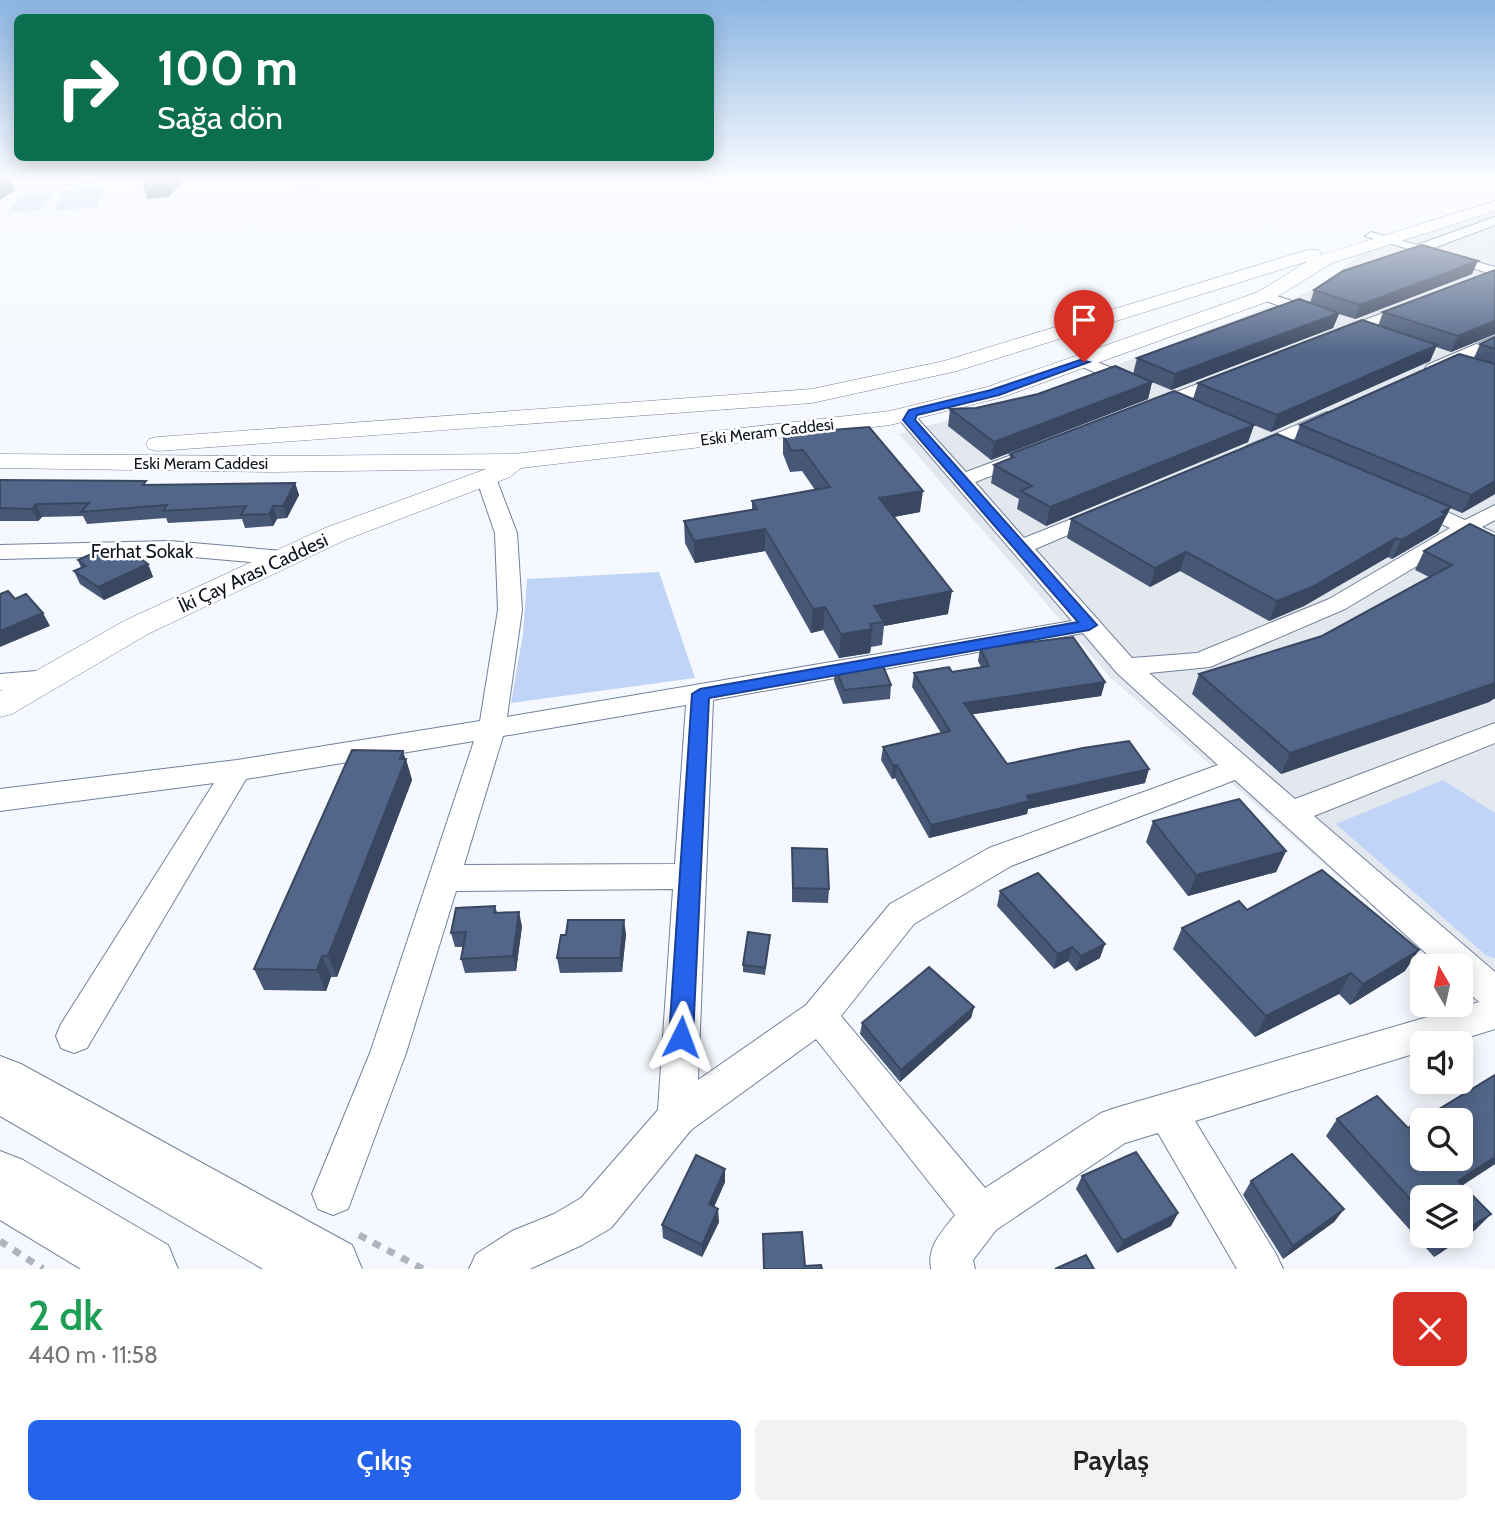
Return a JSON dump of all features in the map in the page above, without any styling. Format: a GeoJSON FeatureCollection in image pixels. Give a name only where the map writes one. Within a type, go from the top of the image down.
{"type":"FeatureCollection","features":[{"type":"Feature","properties":{"kind":"main road"},"geometry":{"type":"LineString","coordinates":[[0,1084],[328,1269]]}},
{"type":"Feature","properties":{"kind":"main road"},"geometry":{"type":"LineString","coordinates":[[0,1183],[144,1269]]}},
{"type":"Feature","properties":{"kind":"street"},"geometry":{"type":"LineString","coordinates":[[1418,249],[1450,237]]}},
{"type":"Feature","properties":{"kind":"street"},"geometry":{"type":"LineString","coordinates":[[1379,238],[1495,272]]}},
{"type":"Feature","properties":{"kind":"street","name":"Eski Meram Caddesi"},"geometry":{"type":"LineString","coordinates":[[0,461],[514,461],[864,421],[913,413],[995,392],[1084,362],[1265,296],[1281,289],[1315,263],[1379,238]]}},
{"type":"Feature","properties":{"kind":"street","name":"Eski Meram Caddesi"},"geometry":{"type":"LineString","coordinates":[[0,450],[141,445],[778,400],[918,374],[978,358],[1379,238]]}},
{"type":"Feature","properties":{"kind":"street"},"geometry":{"type":"LineString","coordinates":[[1470,283],[1495,272]]}},
{"type":"Feature","properties":{"kind":"street"},"geometry":{"type":"LineString","coordinates":[[1265,296],[1381,336]]}},
{"type":"Feature","properties":{"kind":"street"},"geometry":{"type":"LineString","coordinates":[[1320,342],[1432,298]]}},
{"type":"Feature","properties":{"kind":"street"},"geometry":{"type":"LineString","coordinates":[[1416,377],[1495,341]]}},
{"type":"Feature","properties":{"kind":"street"},"geometry":{"type":"LineString","coordinates":[[1428,353],[1473,368]]}},
{"type":"Feature","properties":{"kind":"street"},"geometry":{"type":"LineString","coordinates":[[1084,362],[1197,410]]}},
{"type":"Feature","properties":{"kind":"street"},"geometry":{"type":"LineString","coordinates":[[1135,414],[1246,371]]}},
{"type":"Feature","properties":{"kind":"street"},"geometry":{"type":"LineString","coordinates":[[1234,458],[1344,410]]}},
{"type":"Feature","properties":{"kind":"street"},"geometry":{"type":"LineString","coordinates":[[913,413],[909,420],[1126,667],[1495,994]]}},
{"type":"Feature","properties":{"kind":"street"},"geometry":{"type":"LineString","coordinates":[[332,463],[321,455],[324,447],[333,440],[348,435],[504,425],[562,416]]}},
{"type":"Feature","properties":{"kind":"street"},"geometry":{"type":"LineString","coordinates":[[1247,432],[1296,453]]}},
{"type":"Feature","properties":{"kind":"street"},"geometry":{"type":"LineString","coordinates":[[963,480],[1037,452]]}},
{"type":"Feature","properties":{"kind":"street","name":"İki Çay Arası Caddesi"},"geometry":{"type":"LineString","coordinates":[[0,706],[137,627],[335,534],[501,472],[514,461]]}},
{"type":"Feature","properties":{"kind":"street"},"geometry":{"type":"LineString","coordinates":[[333,1194],[388,1053],[492,729],[510,610],[506,533],[486,478]]}},
{"type":"Feature","properties":{"kind":"street"},"geometry":{"type":"LineString","coordinates":[[1395,495],[1495,541]]}},
{"type":"Feature","properties":{"kind":"street"},"geometry":{"type":"LineString","coordinates":[[1021,547],[1121,505]]}},
{"type":"Feature","properties":{"kind":"street"},"geometry":{"type":"LineString","coordinates":[[1126,667],[1201,661],[1337,604],[1495,511]]}},
{"type":"Feature","properties":{"kind":"street","name":"Ferhat Sokak"},"geometry":{"type":"LineString","coordinates":[[0,552],[170,548],[283,558]]}},
{"type":"Feature","properties":{"kind":"street"},"geometry":{"type":"LineString","coordinates":[[0,800],[237,770],[700,694],[1089,625]]}},
{"type":"Feature","properties":{"kind":"street"},"geometry":{"type":"LineString","coordinates":[[0,682],[49,678]]}},
{"type":"Feature","properties":{"kind":"street"},"geometry":{"type":"LineString","coordinates":[[677,1117],[700,694]]}},
{"type":"Feature","properties":{"kind":"street"},"geometry":{"type":"LineString","coordinates":[[1291,813],[1495,732]]}},
{"type":"Feature","properties":{"kind":"street"},"geometry":{"type":"LineString","coordinates":[[491,1269],[527,1246],[567,1230],[596,1213],[677,1117],[819,1016],[902,914],[1000,857],[1239,768]]}},
{"type":"Feature","properties":{"kind":"street"},"geometry":{"type":"LineString","coordinates":[[74,1036],[237,770]]}},
{"type":"Feature","properties":{"kind":"street"},"geometry":{"type":"LineString","coordinates":[[444,878],[689,876]]}},
{"type":"Feature","properties":{"kind":"street"},"geometry":{"type":"LineString","coordinates":[[953,1269],[950,1255],[981,1215],[1115,1127],[1495,1013]]}},
{"type":"Feature","properties":{"kind":"street"},"geometry":{"type":"LineString","coordinates":[[819,1016],[981,1215]]}},
{"type":"Feature","properties":{"kind":"street"},"geometry":{"type":"LineString","coordinates":[[1167,1111],[1261,1269]]}},
{"type":"Feature","properties":{"kind":"path"},"geometry":{"type":"LineString","coordinates":[[0,1241],[43,1269]]}},
{"type":"Feature","properties":{"kind":"shaded area"},"geometry":{"type":"Polygon","coordinates":[[[1412,237],[1495,237],[1495,1013],[1474,984],[1474,954],[1427,954],[1111,678],[899,434],[1033,396],[1324,286],[1359,254],[1412,237]]]}},
{"type":"Feature","properties":{"kind":"shaded area"},"geometry":{"type":"Polygon","coordinates":[[[659,572],[695,678],[511,703],[523,634],[527,579],[659,572]]]}},
{"type":"Feature","properties":{"kind":"shaded area"},"geometry":{"type":"Polygon","coordinates":[[[1443,780],[1495,813],[1495,958],[1487,956],[1336,824],[1443,780]]]}},
{"type":"Feature","properties":{"kind":"building"},"geometry":{"type":"Polygon","coordinates":[[[1422,245],[1478,261],[1360,305],[1314,290],[1343,271],[1422,245]]]}},
{"type":"Feature","properties":{"kind":"building"},"geometry":{"type":"Polygon","coordinates":[[[1495,270],[1495,321],[1458,336],[1383,312],[1495,270]]]}},
{"type":"Feature","properties":{"kind":"building"},"geometry":{"type":"Polygon","coordinates":[[[1299,299],[1339,313],[1175,374],[1137,358],[1299,299]]]}},
{"type":"Feature","properties":{"kind":"building"},"geometry":{"type":"Polygon","coordinates":[[[1362,320],[1437,345],[1277,415],[1198,383],[1362,320]]]}},
{"type":"Feature","properties":{"kind":"building"},"geometry":{"type":"Polygon","coordinates":[[[1495,337],[1495,349],[1480,344],[1495,337]]]}},
{"type":"Feature","properties":{"kind":"building"},"geometry":{"type":"Polygon","coordinates":[[[1459,354],[1495,364],[1495,481],[1471,495],[1300,425],[1459,354]]]}},
{"type":"Feature","properties":{"kind":"building"},"geometry":{"type":"Polygon","coordinates":[[[1115,366],[1152,382],[994,442],[950,409],[976,408],[1038,394],[1115,366]]]}},
{"type":"Feature","properties":{"kind":"building"},"geometry":{"type":"Polygon","coordinates":[[[1174,391],[1254,425],[1050,507],[1021,491],[1032,486],[994,465],[1014,457],[1010,454],[1174,391]]]}},
{"type":"Feature","properties":{"kind":"building"},"geometry":{"type":"Polygon","coordinates":[[[869,427],[923,491],[879,498],[952,591],[874,606],[884,622],[870,624],[872,629],[841,634],[825,607],[813,609],[765,529],[694,541],[684,521],[757,509],[752,501],[830,487],[803,450],[791,451],[783,434],[869,427]]]}},
{"type":"Feature","properties":{"kind":"building"},"geometry":{"type":"Polygon","coordinates":[[[1277,434],[1451,507],[1442,512],[1446,514],[1401,540],[1396,538],[1312,587],[1277,601],[1186,552],[1155,568],[1071,519],[1277,434]]]}},
{"type":"Feature","properties":{"kind":"building"},"geometry":{"type":"Polygon","coordinates":[[[0,480],[146,481],[143,485],[295,483],[283,506],[273,506],[269,514],[241,515],[246,506],[163,511],[167,505],[81,512],[89,503],[36,504],[32,509],[0,508],[0,480]]]}},
{"type":"Feature","properties":{"kind":"building"},"geometry":{"type":"Polygon","coordinates":[[[1470,524],[1495,536],[1495,683],[1290,753],[1199,674],[1322,636],[1452,565],[1424,551],[1470,524]]]}},
{"type":"Feature","properties":{"kind":"building"},"geometry":{"type":"Polygon","coordinates":[[[107,547],[115,553],[126,548],[148,564],[98,587],[74,571],[86,566],[78,560],[107,547]]]}},
{"type":"Feature","properties":{"kind":"building"},"geometry":{"type":"Polygon","coordinates":[[[8,591],[15,599],[26,594],[43,613],[0,631],[0,594],[8,591]]]}},
{"type":"Feature","properties":{"kind":"building"},"geometry":{"type":"Polygon","coordinates":[[[1073,637],[1105,682],[964,703],[1007,764],[1129,741],[1149,769],[1027,796],[1030,801],[931,825],[897,765],[893,765],[883,747],[950,731],[914,673],[949,667],[952,672],[989,666],[980,648],[1073,637]]]}},
{"type":"Feature","properties":{"kind":"building"},"geometry":{"type":"Polygon","coordinates":[[[880,659],[891,685],[844,690],[835,667],[880,659]]]}},
{"type":"Feature","properties":{"kind":"building"},"geometry":{"type":"Polygon","coordinates":[[[352,750],[403,751],[400,759],[406,759],[328,956],[322,956],[317,970],[254,969],[352,750]]]}},
{"type":"Feature","properties":{"kind":"building"},"geometry":{"type":"Polygon","coordinates":[[[1239,799],[1286,851],[1196,875],[1153,821],[1239,799]]]}},
{"type":"Feature","properties":{"kind":"building"},"geometry":{"type":"Polygon","coordinates":[[[792,848],[827,849],[829,889],[793,888],[792,848]]]}},
{"type":"Feature","properties":{"kind":"building"},"geometry":{"type":"Polygon","coordinates":[[[1322,870],[1419,950],[1363,984],[1351,973],[1266,1016],[1182,928],[1239,901],[1247,910],[1322,870]]]}},
{"type":"Feature","properties":{"kind":"building"},"geometry":{"type":"Polygon","coordinates":[[[1038,873],[1105,944],[1081,956],[1072,947],[1058,954],[1000,891],[1038,873]]]}},
{"type":"Feature","properties":{"kind":"building"},"geometry":{"type":"Polygon","coordinates":[[[495,906],[494,913],[519,912],[513,956],[461,959],[466,932],[451,933],[456,908],[495,906]]]}},
{"type":"Feature","properties":{"kind":"building"},"geometry":{"type":"Polygon","coordinates":[[[568,920],[624,920],[620,958],[557,958],[561,935],[566,935],[568,920]]]}},
{"type":"Feature","properties":{"kind":"building"},"geometry":{"type":"Polygon","coordinates":[[[748,932],[770,935],[765,968],[743,965],[748,932]]]}},
{"type":"Feature","properties":{"kind":"building"},"geometry":{"type":"Polygon","coordinates":[[[929,967],[974,1007],[901,1070],[862,1023],[929,967]]]}},
{"type":"Feature","properties":{"kind":"building"},"geometry":{"type":"Polygon","coordinates":[[[1495,1075],[1495,1157],[1458,1181],[1462,1185],[1410,1185],[1410,1199],[1337,1119],[1377,1096],[1408,1128],[1410,1127],[1410,1171],[1473,1171],[1473,1108],[1441,1108],[1464,1094],[1473,1094],[1473,1088],[1495,1075]]]}},
{"type":"Feature","properties":{"kind":"building"},"geometry":{"type":"Polygon","coordinates":[[[1136,1152],[1178,1213],[1123,1241],[1082,1176],[1136,1152]]]}},
{"type":"Feature","properties":{"kind":"building"},"geometry":{"type":"Polygon","coordinates":[[[1292,1154],[1344,1209],[1293,1246],[1251,1181],[1292,1154]]]}},
{"type":"Feature","properties":{"kind":"building"},"geometry":{"type":"Polygon","coordinates":[[[696,1155],[725,1169],[709,1204],[718,1209],[702,1245],[662,1225],[696,1155]]]}},
{"type":"Feature","properties":{"kind":"building"},"geometry":{"type":"Polygon","coordinates":[[[1473,1196],[1491,1214],[1473,1225],[1473,1196]]]}},
{"type":"Feature","properties":{"kind":"building"},"geometry":{"type":"Polygon","coordinates":[[[802,1232],[805,1266],[821,1265],[822,1269],[764,1269],[763,1234],[802,1232]]]}},
{"type":"Feature","properties":{"kind":"building"},"geometry":{"type":"Polygon","coordinates":[[[1086,1255],[1094,1269],[1055,1269],[1086,1255]]]}},
{"type":"Feature","properties":{"kind":"route"},"geometry":{"type":"LineString","coordinates":[[681,1037],[700,694],[1089,625],[909,420],[913,413],[995,392],[1084,362]]}}]}
